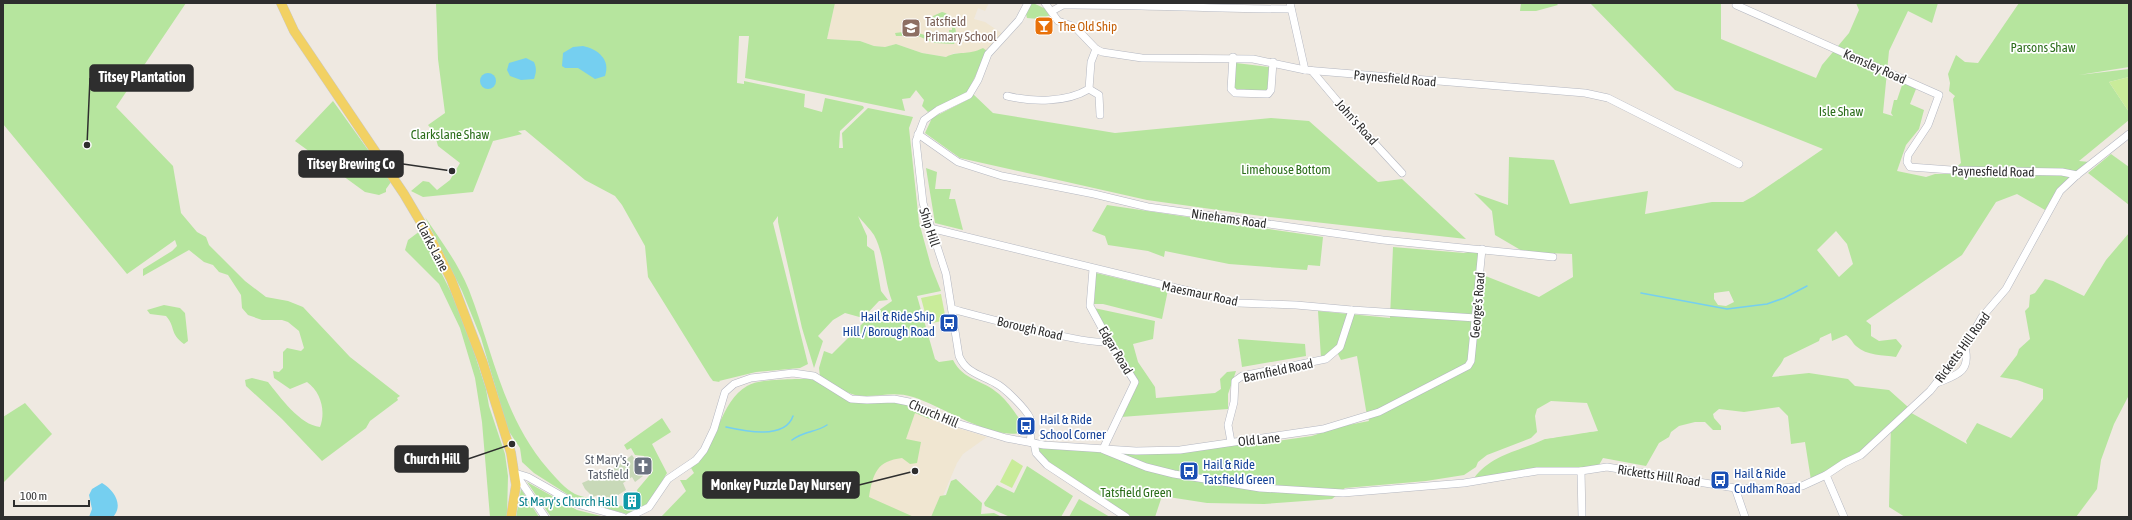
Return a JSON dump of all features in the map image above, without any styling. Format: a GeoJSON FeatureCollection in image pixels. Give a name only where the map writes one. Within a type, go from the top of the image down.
{"type":"FeatureCollection","features":[{"type":"Feature","properties":{"kind":"main road","name":"Clarks Lane"},"geometry":{"type":"LineString","coordinates":[[281,3],[294,30],[404,194],[433,243],[450,279],[483,363],[511,453],[516,485],[511,517]]}},
{"type":"Feature","properties":{"kind":"street","name":"Ship Hill"},"geometry":{"type":"LineString","coordinates":[[1028,3],[1019,20],[988,54],[978,80],[969,95],[924,120],[916,142],[922,196],[930,228],[946,274],[956,344],[961,361],[964,366],[980,378],[996,383],[1026,412],[1030,418],[1032,443]]}},
{"type":"Feature","properties":{"kind":"street"},"geometry":{"type":"LineString","coordinates":[[1045,3],[1058,20],[1079,31],[1096,49],[1090,62],[1089,89]]}},
{"type":"Feature","properties":{"kind":"street"},"geometry":{"type":"LineString","coordinates":[[1052,11],[1063,5],[1151,4],[1291,6],[1308,70]]}},
{"type":"Feature","properties":{"kind":"street","name":"Kemsley Road"},"geometry":{"type":"LineString","coordinates":[[1736,6],[1939,95],[1928,126],[1908,155],[1907,162],[1910,167]]}},
{"type":"Feature","properties":{"kind":"street","name":"Paynesfield Road"},"geometry":{"type":"LineString","coordinates":[[1096,49],[1142,58],[1233,57],[1273,62],[1308,70],[1585,93],[1608,98],[1739,164]]}},
{"type":"Feature","properties":{"kind":"street"},"geometry":{"type":"LineString","coordinates":[[1233,57],[1231,89],[1235,93],[1268,94],[1272,90],[1273,62]]}},
{"type":"Feature","properties":{"kind":"street","name":"John's Road"},"geometry":{"type":"LineString","coordinates":[[1308,70],[1402,173]]}},
{"type":"Feature","properties":{"kind":"street"},"geometry":{"type":"LineString","coordinates":[[1007,96],[1036,100],[1075,96],[1089,89]]}},
{"type":"Feature","properties":{"kind":"street"},"geometry":{"type":"LineString","coordinates":[[1089,89],[1099,95],[1100,115]]}},
{"type":"Feature","properties":{"kind":"street","name":"Ninehams Road"},"geometry":{"type":"LineString","coordinates":[[918,134],[958,162],[1002,176],[1148,206],[1383,240],[1553,257]]}},
{"type":"Feature","properties":{"kind":"street","name":"Ricketts Hill Road"},"geometry":{"type":"LineString","coordinates":[[1104,450],[1146,467],[1174,474],[1260,488],[1343,493],[1464,483],[1497,476],[1537,472],[1581,471],[1607,467],[1735,488],[1774,489],[1802,486],[1826,475],[1844,463],[1860,456],[1936,383],[1965,347],[1982,317],[2006,289],[2060,191],[2077,175],[2129,134]]}},
{"type":"Feature","properties":{"kind":"street","name":"Paynesfield Road"},"geometry":{"type":"LineString","coordinates":[[1910,167],[1947,170],[2062,172],[2077,175]]}},
{"type":"Feature","properties":{"kind":"street","name":"Maesmaur Road"},"geometry":{"type":"LineString","coordinates":[[930,228],[1093,269],[1238,303],[1296,304],[1352,310],[1476,318]]}},
{"type":"Feature","properties":{"kind":"street","name":"George's Road"},"geometry":{"type":"LineString","coordinates":[[1472,361],[1482,249]]}},
{"type":"Feature","properties":{"kind":"street","name":"Edgar Road"},"geometry":{"type":"LineString","coordinates":[[1093,269],[1090,306],[1109,341],[1135,382],[1104,450]]}},
{"type":"Feature","properties":{"kind":"street","name":"Borough Road"},"geometry":{"type":"LineString","coordinates":[[952,309],[1069,337],[1100,343],[1109,341]]}},
{"type":"Feature","properties":{"kind":"street","name":"Barnfield Road"},"geometry":{"type":"LineString","coordinates":[[1231,442],[1228,425],[1234,402],[1235,381],[1242,376],[1326,359],[1340,347],[1352,310]]}},
{"type":"Feature","properties":{"kind":"street"},"geometry":{"type":"LineString","coordinates":[[1936,383],[1957,375],[1965,366],[1968,357],[1965,347]]}},
{"type":"Feature","properties":{"kind":"street","name":"Old Lane"},"geometry":{"type":"LineString","coordinates":[[1032,443],[1104,450],[1180,450],[1310,432],[1379,412],[1468,366],[1472,361]]}},
{"type":"Feature","properties":{"kind":"street","name":"Church Hill"},"geometry":{"type":"LineString","coordinates":[[629,517],[649,507],[668,479],[696,460],[712,434],[725,392],[734,384],[751,378],[793,373],[814,376],[851,399],[894,399],[909,402],[950,422],[1006,438],[1032,443]]}},
{"type":"Feature","properties":{"kind":"street"},"geometry":{"type":"LineString","coordinates":[[1032,443],[1036,453],[1047,465],[1126,517]]}},
{"type":"Feature","properties":{"kind":"street"},"geometry":{"type":"LineString","coordinates":[[1581,471],[1582,517]]}},
{"type":"Feature","properties":{"kind":"street"},"geometry":{"type":"LineString","coordinates":[[515,473],[545,517]]}},
{"type":"Feature","properties":{"kind":"street"},"geometry":{"type":"LineString","coordinates":[[515,473],[528,477],[574,503],[623,517]]}},
{"type":"Feature","properties":{"kind":"street"},"geometry":{"type":"LineString","coordinates":[[1826,475],[1844,517]]}},
{"type":"Feature","properties":{"kind":"street"},"geometry":{"type":"LineString","coordinates":[[1735,488],[1745,517]]}},
{"type":"Feature","properties":{"kind":"shaded area","name":"Tatsfield Primary School"},"geometry":{"type":"Polygon","coordinates":[[[835,3],[989,3],[985,11],[978,8],[974,19],[985,22],[1003,34],[987,51],[983,48],[973,53],[954,53],[947,57],[922,53],[896,44],[885,47],[874,46],[860,41],[827,39],[835,3]]]}},
{"type":"Feature","properties":{"kind":"shaded area"},"geometry":{"type":"Polygon","coordinates":[[[914,411],[933,418],[944,425],[987,437],[963,454],[957,463],[934,517],[910,517],[867,497],[871,480],[880,464],[905,440],[914,411]]]}},
{"type":"Feature","properties":{"kind":"green space"},"geometry":{"type":"Polygon","coordinates":[[[3,3],[186,3],[116,107],[173,166],[181,213],[197,232],[206,237],[209,245],[245,281],[266,297],[288,301],[303,307],[350,357],[400,396],[397,398],[398,400],[370,421],[366,428],[322,461],[282,419],[246,386],[245,380],[252,378],[268,382],[284,402],[298,416],[313,425],[320,427],[322,421],[321,402],[312,386],[307,382],[290,389],[274,378],[273,371],[279,372],[283,368],[283,352],[287,348],[301,351],[304,348],[299,331],[288,322],[282,320],[262,320],[248,315],[242,308],[241,295],[228,275],[219,272],[213,265],[204,262],[189,250],[143,276],[143,269],[172,251],[177,246],[175,240],[127,274],[3,124],[3,3]]]}},
{"type":"Feature","properties":{"kind":"green space","name":"Clarkslane Shaw"},"geometry":{"type":"Polygon","coordinates":[[[436,3],[835,3],[827,39],[860,41],[874,46],[885,47],[896,44],[922,53],[946,57],[955,54],[972,52],[983,48],[987,51],[967,94],[928,112],[922,106],[924,100],[916,90],[910,98],[902,99],[905,111],[745,78],[749,36],[739,36],[737,83],[744,84],[744,81],[805,94],[804,107],[822,112],[825,98],[863,106],[864,108],[840,131],[839,148],[843,148],[842,133],[868,108],[913,117],[909,128],[919,222],[931,266],[941,291],[917,296],[935,359],[939,362],[953,360],[962,372],[993,389],[999,394],[1008,403],[1020,420],[1021,424],[1019,433],[1007,434],[994,431],[965,420],[924,401],[905,395],[890,394],[862,396],[850,394],[820,377],[819,368],[824,351],[832,354],[869,317],[892,301],[878,243],[874,235],[858,216],[867,236],[867,246],[874,251],[881,291],[888,300],[879,301],[863,318],[845,313],[833,320],[818,336],[823,341],[814,368],[802,328],[778,222],[778,216],[773,223],[808,364],[800,368],[756,372],[719,381],[720,382],[713,381],[710,377],[648,277],[645,246],[622,205],[615,196],[585,180],[525,130],[518,131],[522,134],[493,141],[473,192],[423,197],[411,191],[423,181],[429,182],[437,190],[450,180],[460,163],[438,146],[434,132],[428,125],[445,113],[438,59],[436,3]]]}},
{"type":"Feature","properties":{"kind":"green space"},"geometry":{"type":"Polygon","coordinates":[[[1033,3],[1048,10],[1049,16],[1039,19],[1027,18],[1026,14],[1030,5],[1033,3]]]}},
{"type":"Feature","properties":{"kind":"green space"},"geometry":{"type":"Polygon","coordinates":[[[1521,3],[1556,3],[1558,5],[1536,11],[1520,11],[1521,3]]]}},
{"type":"Feature","properties":{"kind":"green space"},"geometry":{"type":"Polygon","coordinates":[[[1590,3],[1721,3],[1721,39],[1816,78],[1822,65],[1849,33],[1859,10],[1856,3],[1938,3],[1932,23],[1908,11],[1889,51],[1883,113],[1893,116],[1891,113],[1894,100],[1897,100],[1903,82],[1916,89],[1910,104],[1924,110],[1919,129],[1906,145],[1897,171],[1926,177],[1935,174],[1949,174],[1961,163],[1953,99],[1955,96],[1949,91],[1950,83],[1948,74],[1956,55],[1965,62],[1978,63],[2019,3],[2129,3],[2129,67],[2079,75],[2129,69],[2129,77],[2109,82],[2129,112],[2129,120],[2079,161],[2089,162],[2058,189],[2045,210],[2017,194],[1996,202],[1962,255],[1866,321],[1871,325],[1871,336],[1879,341],[1896,339],[1902,346],[1896,357],[1865,352],[1855,345],[1846,335],[1832,341],[1831,333],[1820,338],[1819,341],[1784,358],[1772,377],[1809,373],[1848,379],[1855,386],[1889,390],[1908,407],[1906,410],[1967,444],[1966,441],[1977,423],[2011,438],[2043,399],[2043,389],[2017,380],[2000,377],[2017,355],[2019,349],[2030,339],[2025,311],[2029,307],[2030,295],[2035,293],[2045,279],[2053,281],[2084,296],[2106,260],[2129,233],[2129,395],[2114,424],[2101,460],[2097,489],[2076,517],[1905,517],[1889,507],[1891,423],[1857,454],[1811,480],[1805,442],[1791,444],[1788,416],[1779,407],[1744,412],[1719,409],[1713,414],[1714,418],[1721,426],[1721,430],[1713,430],[1705,422],[1695,422],[1679,426],[1671,432],[1669,437],[1659,443],[1646,466],[1603,458],[1599,465],[1593,467],[1516,471],[1474,478],[1489,463],[1498,458],[1545,439],[1598,431],[1587,403],[1551,401],[1537,409],[1535,416],[1537,432],[1531,438],[1487,455],[1478,462],[1476,467],[1464,475],[1426,481],[1345,488],[1332,499],[1264,504],[1207,503],[1162,496],[1155,517],[1130,517],[1045,460],[1038,453],[1037,445],[1105,453],[1151,472],[1193,480],[1115,452],[1255,442],[1256,444],[1312,436],[1338,427],[1369,421],[1357,356],[1341,360],[1338,354],[1333,351],[1321,358],[1318,311],[1390,318],[1393,247],[1464,253],[1482,249],[1483,275],[1539,297],[1573,277],[1572,254],[1524,252],[1495,235],[1492,211],[1474,193],[1508,205],[1509,157],[1554,160],[1570,204],[1648,191],[1645,214],[1712,202],[1743,202],[1823,149],[1675,90],[1590,3]],[[1836,231],[1817,250],[1839,277],[1853,264],[1847,244],[1836,231]],[[1729,291],[1714,293],[1714,299],[1718,305],[1726,306],[1734,302],[1729,291]]]}},
{"type":"Feature","properties":{"kind":"green space"},"geometry":{"type":"Polygon","coordinates":[[[942,12],[949,16],[954,25],[956,40],[954,44],[935,43],[918,36],[896,36],[895,33],[912,31],[931,37],[951,40],[951,33],[949,33],[949,30],[952,30],[952,25],[931,22],[933,16],[942,12]]]}},
{"type":"Feature","properties":{"kind":"green space"},"geometry":{"type":"Polygon","coordinates":[[[1236,63],[1269,67],[1267,92],[1236,89],[1234,87],[1236,63]]]}},
{"type":"Feature","properties":{"kind":"green space"},"geometry":{"type":"Polygon","coordinates":[[[2129,77],[2129,112],[2109,82],[2129,77]]]}},
{"type":"Feature","properties":{"kind":"green space","name":"Limehouse Bottom"},"geometry":{"type":"Polygon","coordinates":[[[973,94],[993,113],[1115,133],[1271,118],[1309,121],[1378,182],[1402,179],[1466,239],[1261,216],[1147,200],[960,158],[925,133],[932,118],[967,100],[973,94]]]}},
{"type":"Feature","properties":{"kind":"green space"},"geometry":{"type":"Polygon","coordinates":[[[333,101],[391,182],[386,189],[386,192],[379,195],[365,192],[295,141],[333,101]]]}},
{"type":"Feature","properties":{"kind":"green space"},"geometry":{"type":"Polygon","coordinates":[[[2111,154],[2129,167],[2129,205],[2088,173],[2111,154]]]}},
{"type":"Feature","properties":{"kind":"green space"},"geometry":{"type":"Polygon","coordinates":[[[926,168],[937,172],[935,189],[951,189],[949,199],[955,199],[963,230],[935,223],[926,168]]]}},
{"type":"Feature","properties":{"kind":"green space"},"geometry":{"type":"Polygon","coordinates":[[[1107,205],[1323,237],[1320,266],[1308,265],[1307,270],[1229,264],[1165,251],[1164,257],[1148,251],[1108,245],[1105,236],[1092,231],[1107,205]]]}},
{"type":"Feature","properties":{"kind":"green space"},"geometry":{"type":"Polygon","coordinates":[[[425,217],[449,252],[465,280],[501,383],[520,428],[548,469],[571,492],[620,506],[640,506],[637,490],[653,471],[650,462],[646,462],[644,456],[635,455],[631,448],[627,450],[624,445],[662,418],[671,432],[652,444],[667,473],[649,503],[640,510],[627,514],[578,501],[534,473],[522,462],[520,448],[508,430],[481,338],[462,291],[425,217]]]}},
{"type":"Feature","properties":{"kind":"green space"},"geometry":{"type":"Polygon","coordinates":[[[420,231],[451,292],[471,343],[486,389],[489,406],[505,454],[508,476],[507,517],[490,517],[482,422],[475,378],[460,328],[439,284],[405,250],[408,240],[420,231]]]}},
{"type":"Feature","properties":{"kind":"green space"},"geometry":{"type":"Polygon","coordinates":[[[1096,273],[1168,290],[1162,319],[1103,304],[1094,304],[1096,273]]]}},
{"type":"Feature","properties":{"kind":"green space"},"geometry":{"type":"Polygon","coordinates":[[[941,294],[946,320],[928,324],[921,298],[941,294]]]}},
{"type":"Feature","properties":{"kind":"green space"},"geometry":{"type":"Polygon","coordinates":[[[164,305],[180,308],[185,313],[188,341],[184,344],[176,337],[171,323],[166,316],[150,314],[147,310],[164,305]]]}},
{"type":"Feature","properties":{"kind":"green space"},"geometry":{"type":"Polygon","coordinates":[[[1094,308],[1155,321],[1153,339],[1133,344],[1138,362],[1155,387],[1156,398],[1215,393],[1221,389],[1220,379],[1227,372],[1236,371],[1228,394],[1228,409],[1121,417],[1137,385],[1094,308]]]}},
{"type":"Feature","properties":{"kind":"green space"},"geometry":{"type":"Polygon","coordinates":[[[1238,339],[1305,344],[1306,356],[1242,367],[1238,339]]]}},
{"type":"Feature","properties":{"kind":"green space"},"geometry":{"type":"Polygon","coordinates":[[[810,379],[822,383],[838,395],[894,400],[934,416],[932,420],[915,413],[906,439],[921,442],[917,463],[910,464],[902,458],[887,462],[878,470],[872,481],[869,497],[914,517],[661,517],[686,491],[680,480],[686,480],[694,473],[691,468],[707,448],[725,412],[738,393],[747,386],[758,382],[810,379]]]}},
{"type":"Feature","properties":{"kind":"green space"},"geometry":{"type":"Polygon","coordinates":[[[25,403],[52,434],[3,483],[3,417],[25,403]]]}},
{"type":"Feature","properties":{"kind":"green space"},"geometry":{"type":"Polygon","coordinates":[[[632,455],[634,458],[633,460],[643,476],[635,482],[632,477],[623,483],[626,490],[604,504],[598,495],[593,497],[585,489],[582,483],[612,470],[632,455]]]}},
{"type":"Feature","properties":{"kind":"green space"},"geometry":{"type":"Polygon","coordinates":[[[1012,459],[1023,466],[1012,488],[1000,482],[1012,459]]]}},
{"type":"Feature","properties":{"kind":"green space"},"geometry":{"type":"Polygon","coordinates":[[[1027,466],[1073,496],[1061,517],[1010,517],[985,506],[984,503],[997,485],[1014,493],[1027,466]]]}},
{"type":"Feature","properties":{"kind":"green space"},"geometry":{"type":"Polygon","coordinates":[[[956,479],[982,503],[981,514],[994,513],[1002,517],[931,517],[940,496],[946,495],[951,481],[956,479]]]}},
{"type":"Feature","properties":{"kind":"green space"},"geometry":{"type":"Polygon","coordinates":[[[527,482],[577,510],[605,517],[551,517],[527,482]]]}},
{"type":"Feature","properties":{"kind":"green space"},"geometry":{"type":"Polygon","coordinates":[[[521,489],[539,517],[516,517],[521,489]]]}},
{"type":"Feature","properties":{"kind":"green space"},"geometry":{"type":"Polygon","coordinates":[[[1079,499],[1110,517],[1069,517],[1079,499]]]}},
{"type":"Feature","properties":{"kind":"water"},"geometry":{"type":"Polygon","coordinates":[[[583,46],[594,50],[605,60],[605,76],[595,79],[578,68],[565,68],[562,66],[563,53],[573,47],[583,46]]]}},
{"type":"Feature","properties":{"kind":"water"},"geometry":{"type":"Polygon","coordinates":[[[526,58],[534,62],[536,67],[534,79],[521,80],[510,76],[507,70],[509,63],[526,58]]]}},
{"type":"Feature","properties":{"kind":"water"},"geometry":{"type":"Polygon","coordinates":[[[485,73],[491,73],[496,78],[494,87],[491,89],[485,89],[480,84],[480,78],[485,73]]]}},
{"type":"Feature","properties":{"kind":"water"},"geometry":{"type":"Polygon","coordinates":[[[102,483],[114,494],[118,503],[118,508],[113,517],[89,517],[92,509],[89,495],[92,489],[102,483]]]}},
{"type":"Feature","properties":{"kind":"waterway"},"geometry":{"type":"LineString","coordinates":[[1641,293],[1727,309],[1767,304],[1784,298],[1807,286]]}},
{"type":"Feature","properties":{"kind":"waterway"},"geometry":{"type":"LineString","coordinates":[[726,427],[753,432],[773,431],[789,424],[793,416]]}},
{"type":"Feature","properties":{"kind":"waterway"},"geometry":{"type":"LineString","coordinates":[[792,440],[827,425]]}},
{"type":"Feature","properties":{"kind":"place","name":"The Old Ship"},"geometry":{"type":"Point","coordinates":[1044,26]}},
{"type":"Feature","properties":{"kind":"place","name":"Tatsfield Primary School"},"geometry":{"type":"Point","coordinates":[911,28]}},
{"type":"Feature","properties":{"kind":"place","name":"Titsey Plantation"},"geometry":{"type":"Point","coordinates":[87,145]}},
{"type":"Feature","properties":{"kind":"place","name":"Titsey Brewing Co"},"geometry":{"type":"Point","coordinates":[452,171]}},
{"type":"Feature","properties":{"kind":"place","name":"Hail & Ride Ship Hill / Borough Road"},"geometry":{"type":"Point","coordinates":[949,323]}},
{"type":"Feature","properties":{"kind":"place","name":"Hail & Ride School Corner"},"geometry":{"type":"Point","coordinates":[1026,426]}},
{"type":"Feature","properties":{"kind":"place","name":"Church Hill"},"geometry":{"type":"Point","coordinates":[512,444]}},
{"type":"Feature","properties":{"kind":"place","name":"St Mary's, Tatsfield"},"geometry":{"type":"Point","coordinates":[643,466]}},
{"type":"Feature","properties":{"kind":"place","name":"Monkey Puzzle Day Nursery"},"geometry":{"type":"Point","coordinates":[915,471]}},
{"type":"Feature","properties":{"kind":"place","name":"Hail & Ride Tatsfield Green"},"geometry":{"type":"Point","coordinates":[1189,471]}},
{"type":"Feature","properties":{"kind":"place","name":"Hail & Ride Cudham Road"},"geometry":{"type":"Point","coordinates":[1720,480]}},
{"type":"Feature","properties":{"kind":"place","name":"St Mary's Church Hall"},"geometry":{"type":"Point","coordinates":[632,501]}},
{"type":"Feature","properties":{"kind":"park label","name":"Parsons Shaw"},"geometry":{"type":"Point","coordinates":[2043,47]}},
{"type":"Feature","properties":{"kind":"park label","name":"Isle Shaw"},"geometry":{"type":"Point","coordinates":[1841,111]}},
{"type":"Feature","properties":{"kind":"park label","name":"Tatsfield Green"},"geometry":{"type":"Point","coordinates":[1136,492]}}]}
